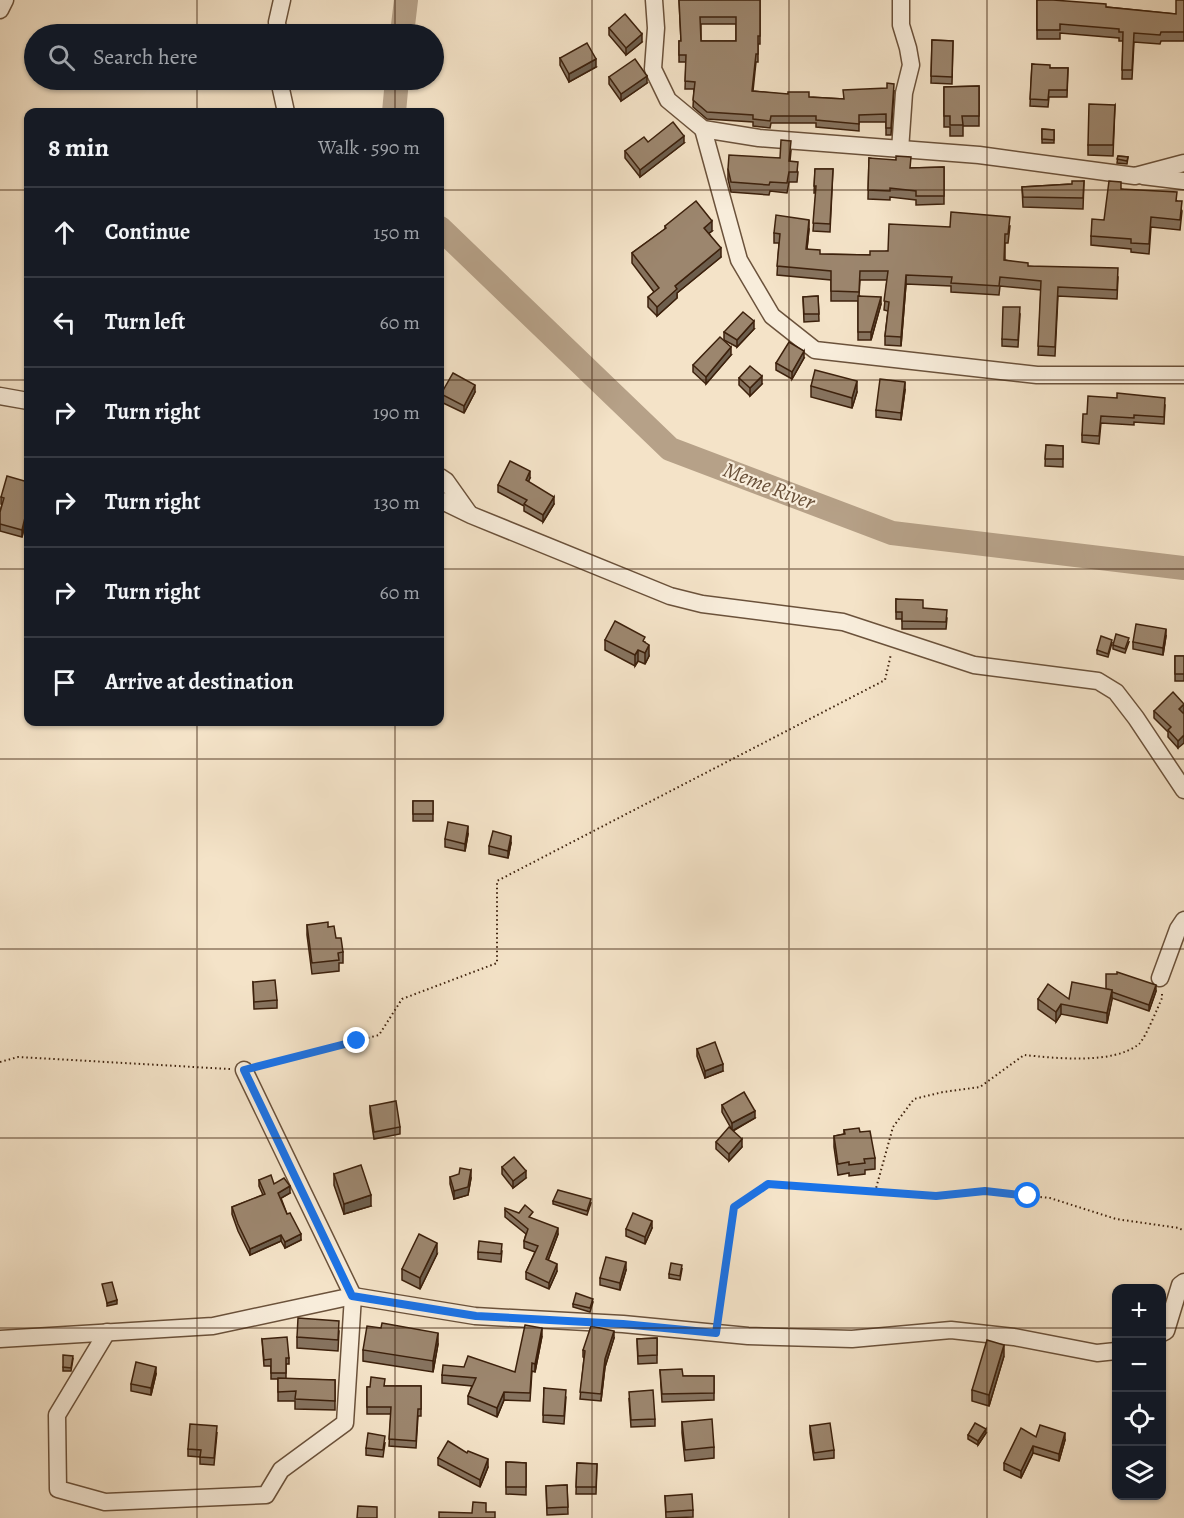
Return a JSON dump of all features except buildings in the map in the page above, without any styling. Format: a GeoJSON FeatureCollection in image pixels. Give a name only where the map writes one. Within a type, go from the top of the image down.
{"type":"FeatureCollection","features":[{"type":"Feature","properties":{"kind":"street"},"geometry":{"type":"LineString","coordinates":[[0,10],[5,0]]}},
{"type":"Feature","properties":{"kind":"street"},"geometry":{"type":"LineString","coordinates":[[277,24],[282,0]]}},
{"type":"Feature","properties":{"kind":"street"},"geometry":{"type":"LineString","coordinates":[[654,0],[656,28],[653,69],[668,100],[703,129],[759,138],[979,155],[1184,181]]}},
{"type":"Feature","properties":{"kind":"street"},"geometry":{"type":"LineString","coordinates":[[900,150],[904,93],[911,65],[901,25],[901,0]]}},
{"type":"Feature","properties":{"kind":"street"},"geometry":{"type":"LineString","coordinates":[[281,90],[285,108]]}},
{"type":"Feature","properties":{"kind":"street"},"geometry":{"type":"LineString","coordinates":[[703,129],[739,260],[772,316],[815,350],[1036,375],[1184,375]]}},
{"type":"Feature","properties":{"kind":"street"},"geometry":{"type":"LineString","coordinates":[[1135,176],[1184,163]]}},
{"type":"Feature","properties":{"kind":"street"},"geometry":{"type":"LineString","coordinates":[[0,396],[24,400]]}},
{"type":"Feature","properties":{"kind":"street"},"geometry":{"type":"LineString","coordinates":[[444,480],[471,515]]}},
{"type":"Feature","properties":{"kind":"street"},"geometry":{"type":"LineString","coordinates":[[444,502],[670,596],[702,604],[843,622],[974,665],[1098,681],[1116,692],[1184,790]]}},
{"type":"Feature","properties":{"kind":"street"},"geometry":{"type":"LineString","coordinates":[[1160,978],[1178,929],[1184,920]]}},
{"type":"Feature","properties":{"kind":"street"},"geometry":{"type":"LineString","coordinates":[[107,1332],[57,1415],[58,1490],[105,1502],[267,1495],[281,1470],[345,1423],[352,1296],[244,1070]]}},
{"type":"Feature","properties":{"kind":"street"},"geometry":{"type":"LineString","coordinates":[[1166,1331],[1180,1285],[1184,1282]]}},
{"type":"Feature","properties":{"kind":"street"},"geometry":{"type":"LineString","coordinates":[[0,1339],[213,1326],[352,1296],[476,1316],[623,1324],[748,1336],[852,1339],[951,1330],[1014,1337],[1097,1353],[1112,1351]]}},
{"type":"Feature","properties":{"kind":"path"},"geometry":{"type":"LineString","coordinates":[[0,1062],[18,1057],[244,1070],[379,1035],[402,999],[497,963],[497,881],[885,680],[895,639]]}},
{"type":"Feature","properties":{"kind":"path"},"geometry":{"type":"LineString","coordinates":[[875,1192],[893,1127],[914,1099],[980,1087],[1024,1055],[1064,1059],[1113,1056],[1140,1044],[1162,998],[1160,978]]}},
{"type":"Feature","properties":{"kind":"path"},"geometry":{"type":"LineString","coordinates":[[716,1333],[734,1207],[768,1184],[936,1196],[985,1191],[1050,1198],[1116,1218],[1179,1228],[1184,1231]]}},
{"type":"Feature","properties":{"kind":"waterway","name":"Meme River"},"geometry":{"type":"LineString","coordinates":[[403,24],[406,0]]}},
{"type":"Feature","properties":{"kind":"waterway","name":"Meme River"},"geometry":{"type":"LineString","coordinates":[[394,108],[396,90]]}},
{"type":"Feature","properties":{"kind":"waterway","name":"Meme River"},"geometry":{"type":"LineString","coordinates":[[444,232],[670,449],[892,533],[1184,568]]}},
{"type":"Feature","properties":{"kind":"route"},"geometry":{"type":"LineString","coordinates":[[357,1041],[244,1070],[352,1296],[476,1316],[623,1324],[716,1333],[730,1248],[734,1207],[768,1184],[936,1196],[985,1191],[1028,1196]]}}]}
